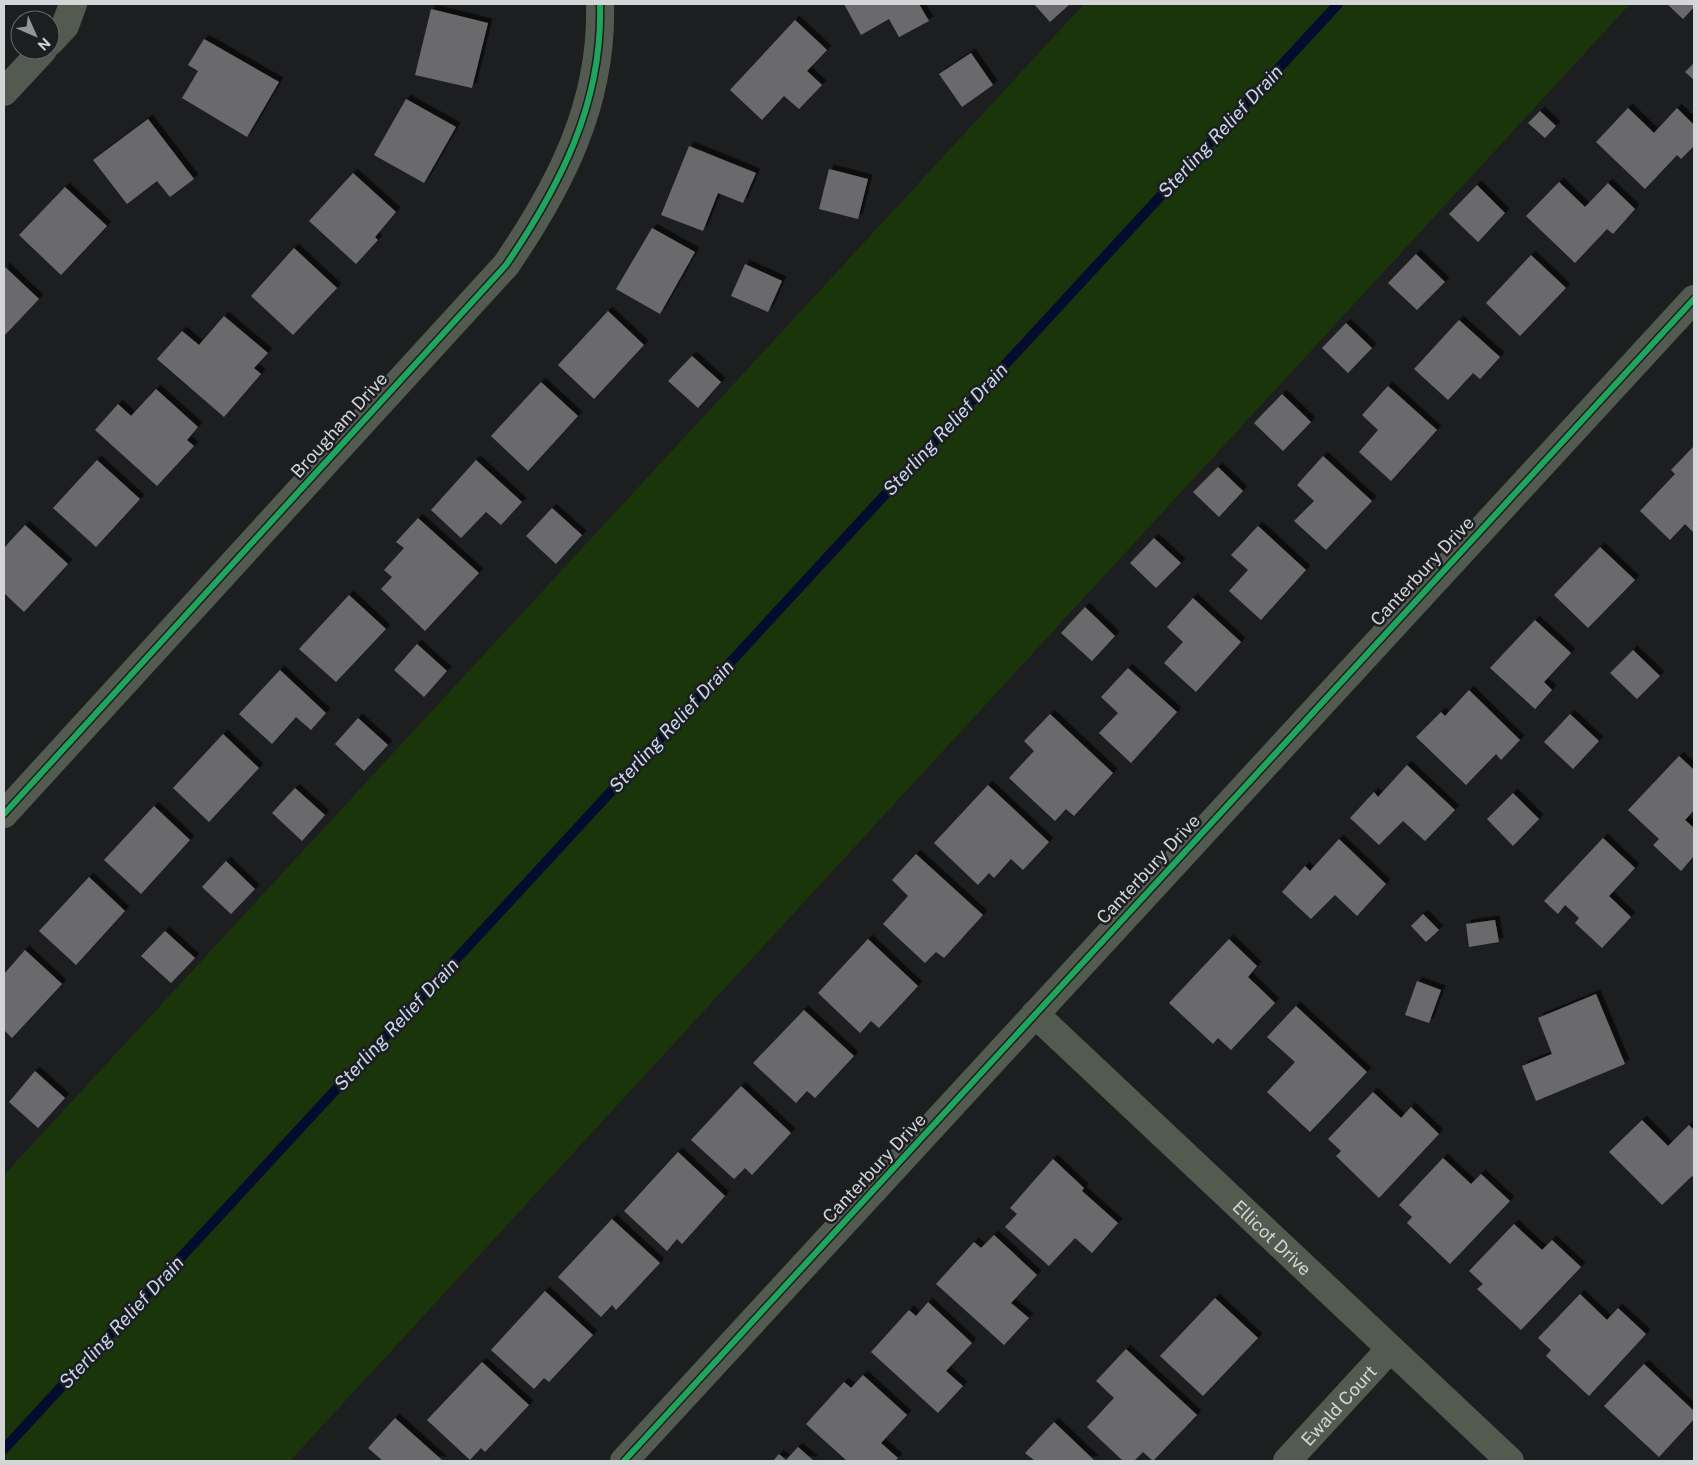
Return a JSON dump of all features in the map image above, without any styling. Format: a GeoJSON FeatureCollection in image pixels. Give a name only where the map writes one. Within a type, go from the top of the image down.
{"type":"FeatureCollection","features":[{"type":"Feature","properties":{"kind":"street"},"geometry":{"type":"LineString","coordinates":[[60,31],[65,26],[73,4]]}},
{"type":"Feature","properties":{"kind":"street","name":"Brougham Drive"},"geometry":{"type":"LineString","coordinates":[[4,814],[506,265],[539,216],[565,166],[580,129],[601,35],[600,4]]}},
{"type":"Feature","properties":{"kind":"street"},"geometry":{"type":"LineString","coordinates":[[4,92],[34,60]]}},
{"type":"Feature","properties":{"kind":"street","name":"Canterbury Drive"},"geometry":{"type":"LineString","coordinates":[[624,1461],[1692,305]]}},
{"type":"Feature","properties":{"kind":"street","name":"Ellicot Drive"},"geometry":{"type":"LineString","coordinates":[[1035,1014],[1510,1461]]}},
{"type":"Feature","properties":{"kind":"street","name":"Ewald Court"},"geometry":{"type":"LineString","coordinates":[[1287,1461],[1390,1349]]}},
{"type":"Feature","properties":{"kind":"green space"},"geometry":{"type":"Polygon","coordinates":[[[1084,4],[1630,4],[290,1461],[4,1461],[4,1175],[1084,4]]]}},
{"type":"Feature","properties":{"kind":"building"},"geometry":{"type":"Polygon","coordinates":[[[844,4],[919,4],[929,21],[899,37],[889,19],[861,35],[844,4]]]}},
{"type":"Feature","properties":{"kind":"building"},"geometry":{"type":"Polygon","coordinates":[[[1034,4],[1070,4],[1050,22],[1034,4]]]}},
{"type":"Feature","properties":{"kind":"building"},"geometry":{"type":"Polygon","coordinates":[[[1667,4],[1694,4],[1694,7],[1683,19],[1667,4]]]}},
{"type":"Feature","properties":{"kind":"building"},"geometry":{"type":"Polygon","coordinates":[[[431,9],[488,23],[472,88],[415,75],[431,9]]]}},
{"type":"Feature","properties":{"kind":"building"},"geometry":{"type":"Polygon","coordinates":[[[795,20],[827,50],[807,71],[822,85],[799,109],[784,96],[762,120],[730,90],[795,20]]]}},
{"type":"Feature","properties":{"kind":"building"},"geometry":{"type":"Polygon","coordinates":[[[204,39],[279,82],[247,137],[182,98],[198,71],[188,65],[204,39]]]}},
{"type":"Feature","properties":{"kind":"building"},"geometry":{"type":"Polygon","coordinates":[[[971,53],[993,85],[962,107],[939,74],[971,53]]]}},
{"type":"Feature","properties":{"kind":"building"},"geometry":{"type":"Polygon","coordinates":[[[1694,63],[1694,80],[1685,72],[1694,63]]]}},
{"type":"Feature","properties":{"kind":"building"},"geometry":{"type":"Polygon","coordinates":[[[406,99],[456,127],[424,183],[374,155],[406,99]]]}},
{"type":"Feature","properties":{"kind":"building"},"geometry":{"type":"Polygon","coordinates":[[[1628,108],[1654,133],[1677,108],[1694,125],[1694,146],[1681,159],[1677,155],[1645,189],[1596,142],[1628,108]]]}},
{"type":"Feature","properties":{"kind":"building"},"geometry":{"type":"Polygon","coordinates":[[[1540,111],[1556,126],[1545,138],[1528,123],[1540,111]]]}},
{"type":"Feature","properties":{"kind":"building"},"geometry":{"type":"Polygon","coordinates":[[[148,119],[194,179],[170,197],[157,181],[127,204],[93,160],[148,119]]]}},
{"type":"Feature","properties":{"kind":"building"},"geometry":{"type":"Polygon","coordinates":[[[689,146],[756,173],[743,203],[718,193],[703,231],[661,215],[689,146]]]}},
{"type":"Feature","properties":{"kind":"building"},"geometry":{"type":"Polygon","coordinates":[[[829,169],[868,179],[858,219],[819,209],[829,169]]]}},
{"type":"Feature","properties":{"kind":"building"},"geometry":{"type":"Polygon","coordinates":[[[353,173],[396,212],[375,237],[378,240],[356,264],[309,221],[353,173]]]}},
{"type":"Feature","properties":{"kind":"building"},"geometry":{"type":"Polygon","coordinates":[[[1559,182],[1585,207],[1608,183],[1635,209],[1613,234],[1607,229],[1575,263],[1526,216],[1559,182]]]}},
{"type":"Feature","properties":{"kind":"building"},"geometry":{"type":"Polygon","coordinates":[[[1477,185],[1505,213],[1478,242],[1449,214],[1477,185]]]}},
{"type":"Feature","properties":{"kind":"building"},"geometry":{"type":"Polygon","coordinates":[[[65,187],[107,226],[61,275],[19,235],[65,187]]]}},
{"type":"Feature","properties":{"kind":"building"},"geometry":{"type":"Polygon","coordinates":[[[652,228],[695,252],[660,314],[616,289],[652,228]]]}},
{"type":"Feature","properties":{"kind":"building"},"geometry":{"type":"Polygon","coordinates":[[[294,248],[337,288],[293,335],[251,296],[294,248]]]}},
{"type":"Feature","properties":{"kind":"building"},"geometry":{"type":"Polygon","coordinates":[[[1416,254],[1445,282],[1417,310],[1388,283],[1416,254]]]}},
{"type":"Feature","properties":{"kind":"building"},"geometry":{"type":"Polygon","coordinates":[[[1531,255],[1566,288],[1520,336],[1486,303],[1531,255]]]}},
{"type":"Feature","properties":{"kind":"building"},"geometry":{"type":"Polygon","coordinates":[[[745,264],[782,281],[768,312],[731,296],[745,264]]]}},
{"type":"Feature","properties":{"kind":"building"},"geometry":{"type":"Polygon","coordinates":[[[4,266],[39,299],[4,336],[4,266]]]}},
{"type":"Feature","properties":{"kind":"building"},"geometry":{"type":"Polygon","coordinates":[[[608,311],[644,345],[594,399],[558,365],[608,311]]]}},
{"type":"Feature","properties":{"kind":"building"},"geometry":{"type":"Polygon","coordinates":[[[224,316],[268,353],[254,368],[261,374],[224,417],[157,359],[182,331],[199,345],[224,316]]]}},
{"type":"Feature","properties":{"kind":"building"},"geometry":{"type":"Polygon","coordinates":[[[1459,320],[1500,357],[1480,379],[1473,373],[1448,400],[1414,369],[1459,320]]]}},
{"type":"Feature","properties":{"kind":"building"},"geometry":{"type":"Polygon","coordinates":[[[1346,323],[1372,348],[1348,373],[1322,348],[1346,323]]]}},
{"type":"Feature","properties":{"kind":"building"},"geometry":{"type":"Polygon","coordinates":[[[692,356],[721,382],[698,408],[668,381],[692,356]]]}},
{"type":"Feature","properties":{"kind":"building"},"geometry":{"type":"Polygon","coordinates":[[[541,382],[578,416],[528,471],[491,436],[541,382]]]}},
{"type":"Feature","properties":{"kind":"building"},"geometry":{"type":"Polygon","coordinates":[[[1388,386],[1437,430],[1391,481],[1359,452],[1378,430],[1362,415],[1388,386]]]}},
{"type":"Feature","properties":{"kind":"building"},"geometry":{"type":"Polygon","coordinates":[[[156,389],[198,427],[187,440],[194,446],[157,486],[95,430],[118,404],[131,416],[156,389]]]}},
{"type":"Feature","properties":{"kind":"building"},"geometry":{"type":"Polygon","coordinates":[[[1282,394],[1311,422],[1283,451],[1254,423],[1282,394]]]}},
{"type":"Feature","properties":{"kind":"building"},"geometry":{"type":"Polygon","coordinates":[[[1694,446],[1694,533],[1685,524],[1670,540],[1640,511],[1675,474],[1671,470],[1694,446]]]}},
{"type":"Feature","properties":{"kind":"building"},"geometry":{"type":"Polygon","coordinates":[[[1323,456],[1372,501],[1326,550],[1294,521],[1314,501],[1297,485],[1323,456]]]}},
{"type":"Feature","properties":{"kind":"building"},"geometry":{"type":"Polygon","coordinates":[[[97,460],[140,499],[96,547],[53,508],[97,460]]]}},
{"type":"Feature","properties":{"kind":"building"},"geometry":{"type":"Polygon","coordinates":[[[476,460],[522,502],[501,525],[486,512],[461,538],[431,510],[476,460]]]}},
{"type":"Feature","properties":{"kind":"building"},"geometry":{"type":"Polygon","coordinates":[[[1218,467],[1243,491],[1219,517],[1193,492],[1218,467]]]}},
{"type":"Feature","properties":{"kind":"building"},"geometry":{"type":"Polygon","coordinates":[[[552,508],[582,535],[556,564],[526,536],[552,508]]]}},
{"type":"Feature","properties":{"kind":"building"},"geometry":{"type":"Polygon","coordinates":[[[418,518],[479,573],[425,631],[381,589],[392,577],[384,570],[404,548],[396,542],[418,518]]]}},
{"type":"Feature","properties":{"kind":"building"},"geometry":{"type":"Polygon","coordinates":[[[25,525],[68,564],[24,612],[4,593],[4,548],[25,525]]]}},
{"type":"Feature","properties":{"kind":"building"},"geometry":{"type":"Polygon","coordinates":[[[1258,526],[1306,570],[1261,620],[1229,591],[1248,570],[1231,555],[1258,526]]]}},
{"type":"Feature","properties":{"kind":"building"},"geometry":{"type":"Polygon","coordinates":[[[1154,538],[1181,563],[1156,588],[1130,563],[1154,538]]]}},
{"type":"Feature","properties":{"kind":"building"},"geometry":{"type":"Polygon","coordinates":[[[1600,547],[1635,580],[1588,628],[1554,595],[1600,547]]]}},
{"type":"Feature","properties":{"kind":"building"},"geometry":{"type":"Polygon","coordinates":[[[349,595],[386,629],[336,682],[299,649],[349,595]]]}},
{"type":"Feature","properties":{"kind":"building"},"geometry":{"type":"Polygon","coordinates":[[[1193,598],[1241,642],[1196,692],[1164,663],[1183,642],[1167,627],[1193,598]]]}},
{"type":"Feature","properties":{"kind":"building"},"geometry":{"type":"Polygon","coordinates":[[[1085,607],[1115,636],[1092,661],[1061,633],[1085,607]]]}},
{"type":"Feature","properties":{"kind":"building"},"geometry":{"type":"Polygon","coordinates":[[[1535,620],[1571,653],[1544,682],[1552,690],[1535,709],[1490,668],[1535,620]]]}},
{"type":"Feature","properties":{"kind":"building"},"geometry":{"type":"Polygon","coordinates":[[[417,644],[447,671],[424,697],[394,670],[417,644]]]}},
{"type":"Feature","properties":{"kind":"building"},"geometry":{"type":"Polygon","coordinates":[[[1633,650],[1660,676],[1637,699],[1610,673],[1633,650]]]}},
{"type":"Feature","properties":{"kind":"building"},"geometry":{"type":"Polygon","coordinates":[[[1128,668],[1177,712],[1131,763],[1099,733],[1118,713],[1101,697],[1128,668]]]}},
{"type":"Feature","properties":{"kind":"building"},"geometry":{"type":"Polygon","coordinates":[[[280,670],[326,713],[311,730],[296,717],[272,744],[239,714],[280,670]]]}},
{"type":"Feature","properties":{"kind":"building"},"geometry":{"type":"Polygon","coordinates":[[[1469,690],[1520,740],[1501,760],[1496,754],[1466,785],[1416,737],[1441,712],[1445,716],[1469,690]]]}},
{"type":"Feature","properties":{"kind":"building"},"geometry":{"type":"Polygon","coordinates":[[[1050,714],[1113,773],[1074,816],[1066,809],[1055,821],[1009,778],[1034,751],[1024,741],[1050,714]]]}},
{"type":"Feature","properties":{"kind":"building"},"geometry":{"type":"Polygon","coordinates":[[[1570,714],[1599,741],[1573,769],[1544,742],[1570,714]]]}},
{"type":"Feature","properties":{"kind":"building"},"geometry":{"type":"Polygon","coordinates":[[[358,718],[388,745],[364,771],[335,744],[358,718]]]}},
{"type":"Feature","properties":{"kind":"building"},"geometry":{"type":"Polygon","coordinates":[[[223,734],[259,768],[209,822],[173,788],[223,734]]]}},
{"type":"Feature","properties":{"kind":"building"},"geometry":{"type":"Polygon","coordinates":[[[1679,756],[1694,770],[1694,810],[1685,820],[1694,828],[1694,856],[1681,871],[1653,845],[1659,839],[1628,810],[1679,756]]]}},
{"type":"Feature","properties":{"kind":"building"},"geometry":{"type":"Polygon","coordinates":[[[1407,765],[1455,810],[1425,841],[1403,821],[1379,845],[1350,818],[1374,792],[1378,797],[1407,765]]]}},
{"type":"Feature","properties":{"kind":"building"},"geometry":{"type":"Polygon","coordinates":[[[988,785],[1049,842],[1023,870],[1011,859],[994,878],[989,873],[978,885],[934,843],[988,785]]]}},
{"type":"Feature","properties":{"kind":"building"},"geometry":{"type":"Polygon","coordinates":[[[295,788],[325,815],[302,841],[272,813],[295,788]]]}},
{"type":"Feature","properties":{"kind":"building"},"geometry":{"type":"Polygon","coordinates":[[[1513,793],[1539,819],[1513,846],[1487,819],[1513,793]]]}},
{"type":"Feature","properties":{"kind":"building"},"geometry":{"type":"Polygon","coordinates":[[[154,806],[190,840],[141,894],[104,860],[154,806]]]}},
{"type":"Feature","properties":{"kind":"building"},"geometry":{"type":"Polygon","coordinates":[[[1603,838],[1635,868],[1609,896],[1631,917],[1602,948],[1575,923],[1579,918],[1565,905],[1558,914],[1544,901],[1603,838]]]}},
{"type":"Feature","properties":{"kind":"building"},"geometry":{"type":"Polygon","coordinates":[[[1339,839],[1386,884],[1357,916],[1335,895],[1311,919],[1282,892],[1305,866],[1310,871],[1339,839]]]}},
{"type":"Feature","properties":{"kind":"building"},"geometry":{"type":"Polygon","coordinates":[[[916,854],[983,915],[944,958],[936,952],[925,963],[883,924],[908,896],[892,880],[916,854]]]}},
{"type":"Feature","properties":{"kind":"building"},"geometry":{"type":"Polygon","coordinates":[[[226,861],[255,889],[231,914],[202,887],[226,861]]]}},
{"type":"Feature","properties":{"kind":"building"},"geometry":{"type":"Polygon","coordinates":[[[89,877],[125,911],[76,965],[39,931],[89,877]]]}},
{"type":"Feature","properties":{"kind":"building"},"geometry":{"type":"Polygon","coordinates":[[[1423,914],[1439,930],[1426,942],[1411,926],[1423,914]]]}},
{"type":"Feature","properties":{"kind":"building"},"geometry":{"type":"Polygon","coordinates":[[[1495,920],[1499,942],[1469,947],[1466,924],[1495,920]]]}},
{"type":"Feature","properties":{"kind":"building"},"geometry":{"type":"Polygon","coordinates":[[[165,931],[195,958],[171,983],[141,956],[165,931]]]}},
{"type":"Feature","properties":{"kind":"building"},"geometry":{"type":"Polygon","coordinates":[[[868,939],[918,986],[879,1028],[871,1021],[860,1033],[818,993],[868,939]]]}},
{"type":"Feature","properties":{"kind":"building"},"geometry":{"type":"Polygon","coordinates":[[[1229,939],[1257,966],[1248,977],[1275,1003],[1231,1050],[1218,1038],[1213,1044],[1169,1003],[1229,939]]]}},
{"type":"Feature","properties":{"kind":"building"},"geometry":{"type":"Polygon","coordinates":[[[25,950],[62,984],[12,1038],[4,1030],[4,974],[25,950]]]}},
{"type":"Feature","properties":{"kind":"building"},"geometry":{"type":"Polygon","coordinates":[[[1417,981],[1441,990],[1429,1023],[1405,1015],[1417,981]]]}},
{"type":"Feature","properties":{"kind":"building"},"geometry":{"type":"Polygon","coordinates":[[[1596,994],[1625,1064],[1536,1101],[1522,1066],[1552,1054],[1538,1018],[1596,994]]]}},
{"type":"Feature","properties":{"kind":"building"},"geometry":{"type":"Polygon","coordinates":[[[1296,1006],[1367,1072],[1310,1132],[1267,1092],[1295,1062],[1267,1037],[1296,1006]]]}},
{"type":"Feature","properties":{"kind":"building"},"geometry":{"type":"Polygon","coordinates":[[[804,1010],[854,1056],[815,1098],[807,1091],[796,1103],[753,1063],[804,1010]]]}},
{"type":"Feature","properties":{"kind":"building"},"geometry":{"type":"Polygon","coordinates":[[[35,1071],[65,1098],[38,1128],[9,1102],[35,1071]]]}},
{"type":"Feature","properties":{"kind":"building"},"geometry":{"type":"Polygon","coordinates":[[[741,1086],[791,1133],[752,1175],[745,1168],[734,1179],[691,1140],[741,1086]]]}},
{"type":"Feature","properties":{"kind":"building"},"geometry":{"type":"Polygon","coordinates":[[[1373,1092],[1401,1118],[1411,1107],[1439,1134],[1379,1198],[1336,1156],[1341,1151],[1328,1139],[1373,1092]]]}},
{"type":"Feature","properties":{"kind":"building"},"geometry":{"type":"Polygon","coordinates":[[[1642,1120],[1668,1146],[1689,1125],[1694,1130],[1694,1178],[1692,1176],[1662,1205],[1609,1152],[1642,1120]]]}},
{"type":"Feature","properties":{"kind":"building"},"geometry":{"type":"Polygon","coordinates":[[[678,1152],[725,1196],[682,1244],[677,1239],[667,1251],[624,1211],[678,1152]]]}},
{"type":"Feature","properties":{"kind":"building"},"geometry":{"type":"Polygon","coordinates":[[[1443,1158],[1471,1184],[1481,1174],[1510,1201],[1450,1264],[1407,1223],[1412,1217],[1399,1205],[1443,1158]]]}},
{"type":"Feature","properties":{"kind":"building"},"geometry":{"type":"Polygon","coordinates":[[[1053,1159],[1084,1188],[1082,1191],[1118,1223],[1092,1253],[1075,1238],[1049,1266],[1005,1227],[1017,1214],[1010,1208],[1053,1159]]]}},
{"type":"Feature","properties":{"kind":"building"},"geometry":{"type":"Polygon","coordinates":[[[612,1219],[660,1263],[616,1310],[612,1305],[601,1317],[558,1277],[612,1219]]]}},
{"type":"Feature","properties":{"kind":"building"},"geometry":{"type":"Polygon","coordinates":[[[1514,1224],[1542,1250],[1552,1240],[1581,1267],[1521,1330],[1477,1289],[1483,1284],[1469,1271],[1514,1224]]]}},
{"type":"Feature","properties":{"kind":"building"},"geometry":{"type":"Polygon","coordinates":[[[994,1235],[1037,1275],[1011,1303],[1029,1318],[1004,1345],[936,1284],[974,1242],[981,1248],[994,1235]]]}},
{"type":"Feature","properties":{"kind":"building"},"geometry":{"type":"Polygon","coordinates":[[[545,1291],[593,1335],[549,1382],[544,1378],[534,1389],[491,1350],[545,1291]]]}},
{"type":"Feature","properties":{"kind":"building"},"geometry":{"type":"Polygon","coordinates":[[[1580,1294],[1607,1320],[1618,1308],[1646,1334],[1589,1396],[1546,1356],[1551,1350],[1538,1338],[1580,1294]]]}},
{"type":"Feature","properties":{"kind":"building"},"geometry":{"type":"Polygon","coordinates":[[[1215,1298],[1258,1338],[1203,1396],[1160,1356],[1215,1298]]]}},
{"type":"Feature","properties":{"kind":"building"},"geometry":{"type":"Polygon","coordinates":[[[928,1302],[972,1343],[946,1371],[963,1386],[938,1413],[871,1352],[909,1310],[916,1316],[928,1302]]]}},
{"type":"Feature","properties":{"kind":"building"},"geometry":{"type":"Polygon","coordinates":[[[1126,1349],[1197,1415],[1153,1461],[1143,1452],[1134,1461],[1123,1461],[1087,1427],[1114,1398],[1096,1381],[1126,1349]]]}},
{"type":"Feature","properties":{"kind":"building"},"geometry":{"type":"Polygon","coordinates":[[[482,1362],[529,1405],[485,1452],[481,1448],[470,1460],[427,1420],[482,1362]]]}},
{"type":"Feature","properties":{"kind":"building"},"geometry":{"type":"Polygon","coordinates":[[[1644,1364],[1694,1411],[1694,1419],[1659,1457],[1604,1406],[1644,1364]]]}},
{"type":"Feature","properties":{"kind":"building"},"geometry":{"type":"Polygon","coordinates":[[[863,1375],[907,1415],[881,1443],[898,1458],[895,1461],[847,1461],[806,1424],[844,1382],[851,1388],[863,1375]]]}},
{"type":"Feature","properties":{"kind":"building"},"geometry":{"type":"Polygon","coordinates":[[[395,1418],[443,1461],[383,1461],[368,1448],[395,1418]]]}},
{"type":"Feature","properties":{"kind":"building"},"geometry":{"type":"Polygon","coordinates":[[[1054,1422],[1095,1461],[1035,1461],[1025,1453],[1054,1422]]]}},
{"type":"Feature","properties":{"kind":"building"},"geometry":{"type":"Polygon","coordinates":[[[798,1447],[814,1461],[773,1461],[779,1454],[786,1460],[798,1447]]]}},
{"type":"Feature","properties":{"kind":"waterway","name":"Sterling Relief Drain"},"geometry":{"type":"LineString","coordinates":[[4,1449],[1338,4]]}},
{"type":"Feature","properties":{"kind":"cycle path"},"geometry":{"type":"LineString","coordinates":[[4,814],[506,265],[544,205],[560,174],[586,109],[594,75],[599,40],[600,4]]}},
{"type":"Feature","properties":{"kind":"cycle path"},"geometry":{"type":"LineString","coordinates":[[624,1461],[1694,299]]}}]}
